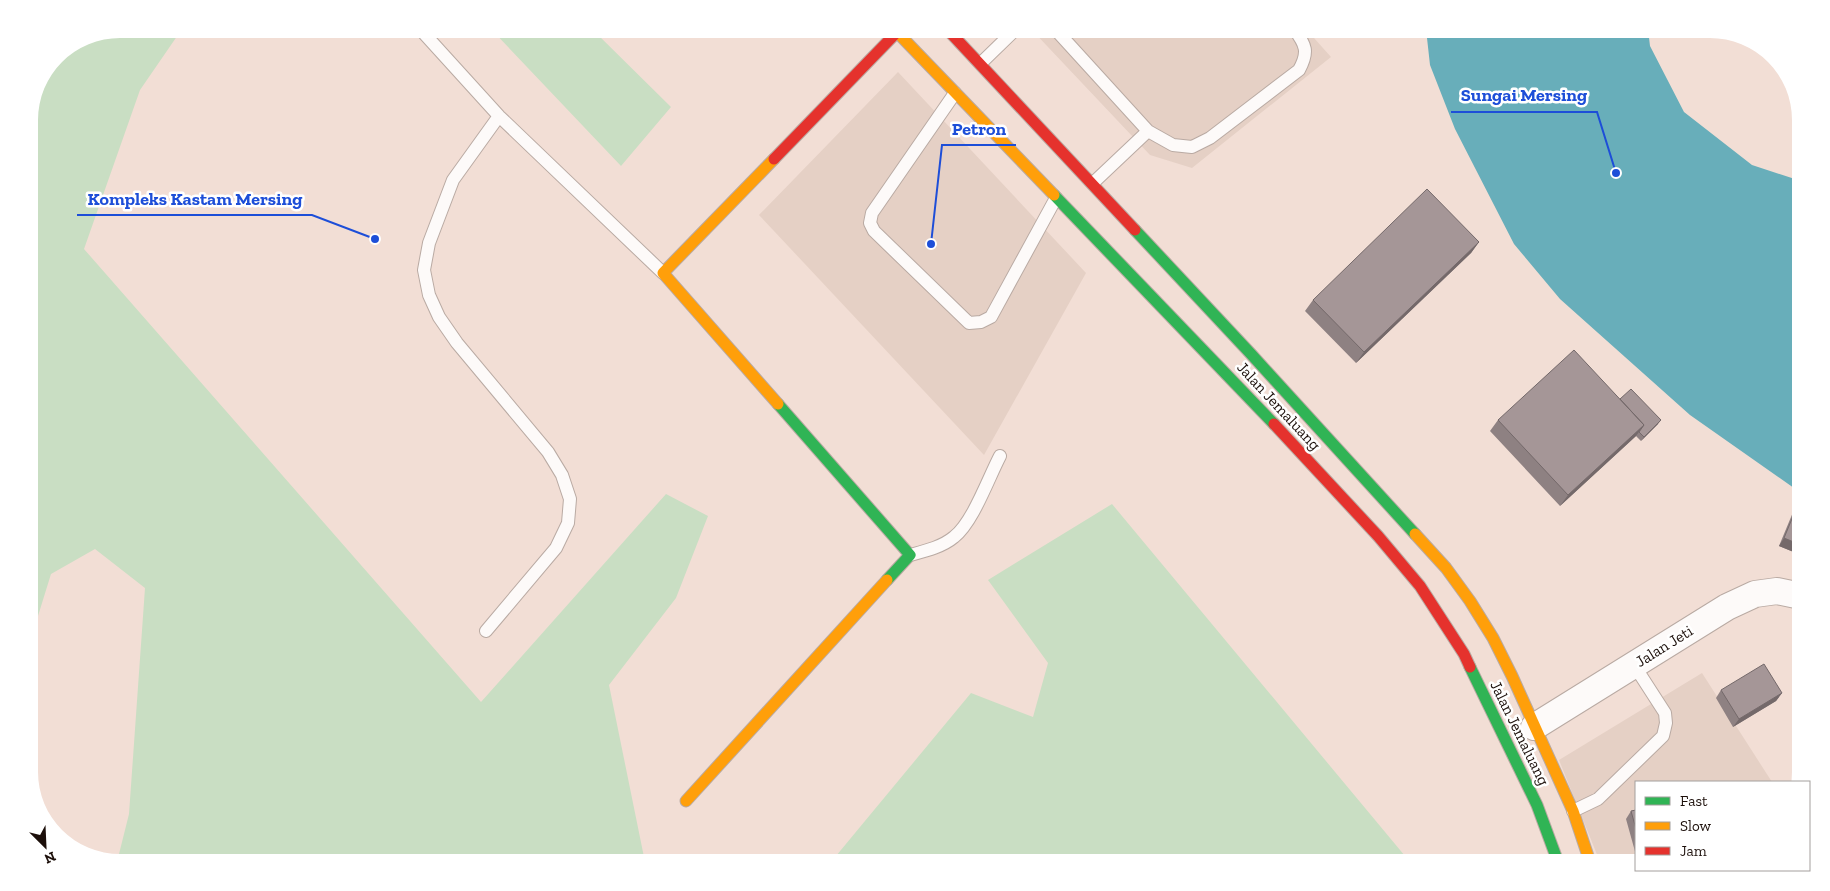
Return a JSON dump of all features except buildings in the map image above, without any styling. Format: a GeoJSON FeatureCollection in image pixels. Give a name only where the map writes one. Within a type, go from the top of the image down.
{"type":"FeatureCollection","features":[{"type":"Feature","properties":{"kind":"main road"},"geometry":{"type":"LineString","coordinates":[[686,801],[910,555],[663,274],[888,38]]}},
{"type":"Feature","properties":{"kind":"main road","name":"Jalan Jemaluang"},"geometry":{"type":"LineString","coordinates":[[903,38],[1229,376],[1378,536],[1420,586],[1464,654],[1536,805],[1555,854]]}},
{"type":"Feature","properties":{"kind":"main road","name":"Jalan Jemaluang"},"geometry":{"type":"LineString","coordinates":[[956,38],[1093,183],[1376,489],[1446,568],[1470,601],[1493,638],[1512,676],[1573,811],[1587,854]]}},
{"type":"Feature","properties":{"kind":"street","name":"Jalan Jeti"},"geometry":{"type":"LineString","coordinates":[[1534,727],[1727,607],[1755,594],[1776,591],[1792,594]]}},
{"type":"Feature","properties":{"kind":"lane"},"geometry":{"type":"LineString","coordinates":[[428,38],[499,116],[663,274]]}},
{"type":"Feature","properties":{"kind":"lane"},"geometry":{"type":"LineString","coordinates":[[981,64],[1007,38]]}},
{"type":"Feature","properties":{"kind":"lane"},"geometry":{"type":"LineString","coordinates":[[1063,38],[1148,131],[1173,145],[1192,147],[1210,138],[1299,70],[1306,58],[1304,44],[1300,38]]}},
{"type":"Feature","properties":{"kind":"lane"},"geometry":{"type":"LineString","coordinates":[[955,93],[872,212],[870,223],[874,232],[969,323],[981,322],[991,317],[1056,198]]}},
{"type":"Feature","properties":{"kind":"lane"},"geometry":{"type":"LineString","coordinates":[[486,631],[556,548],[568,523],[570,499],[562,475],[548,452],[457,343],[439,317],[429,294],[424,270],[429,243],[453,180],[499,116]]}},
{"type":"Feature","properties":{"kind":"lane"},"geometry":{"type":"LineString","coordinates":[[1093,183],[1148,131]]}},
{"type":"Feature","properties":{"kind":"lane"},"geometry":{"type":"LineString","coordinates":[[910,555],[934,548],[954,537],[969,520],[1000,456]]}},
{"type":"Feature","properties":{"kind":"lane"},"geometry":{"type":"LineString","coordinates":[[1573,811],[1598,799],[1663,736],[1666,723],[1665,713],[1634,665]]}},
{"type":"Feature","properties":{"kind":"shaded area"},"geometry":{"type":"Polygon","coordinates":[[[1040,38],[1314,38],[1331,57],[1192,168],[1150,155],[1040,38]]]}},
{"type":"Feature","properties":{"kind":"shaded area"},"geometry":{"type":"Polygon","coordinates":[[[898,72],[1086,273],[984,455],[759,215],[898,72]]]}},
{"type":"Feature","properties":{"kind":"shaded area"},"geometry":{"type":"Polygon","coordinates":[[[1702,673],[1771,781],[1635,781],[1635,854],[1597,854],[1559,760],[1702,673]]]}},
{"type":"Feature","properties":{"kind":"green space"},"geometry":{"type":"Polygon","coordinates":[[[176,38],[140,90],[84,249],[481,702],[666,494],[708,516],[676,598],[609,685],[643,854],[119,854],[129,814],[145,588],[95,549],[51,574],[38,616],[38,114],[40,98],[54,69],[78,48],[103,39],[176,38]]]}},
{"type":"Feature","properties":{"kind":"green space"},"geometry":{"type":"Polygon","coordinates":[[[500,38],[601,38],[671,107],[621,166],[500,38]]]}},
{"type":"Feature","properties":{"kind":"green space"},"geometry":{"type":"Polygon","coordinates":[[[1112,504],[1403,854],[838,854],[971,693],[1033,717],[1048,663],[988,580],[1112,504]]]}},
{"type":"Feature","properties":{"kind":"water"},"geometry":{"type":"Polygon","coordinates":[[[1427,38],[1649,38],[1650,46],[1684,112],[1752,165],[1792,178],[1792,487],[1690,415],[1560,299],[1514,244],[1455,129],[1430,65],[1427,38]]]}},
{"type":"Feature","properties":{"kind":"traffic: fast"},"geometry":{"type":"LineString","coordinates":[[1054,195],[1274,424]]}},
{"type":"Feature","properties":{"kind":"traffic: fast"},"geometry":{"type":"LineString","coordinates":[[1135,230],[1415,534]]}},
{"type":"Feature","properties":{"kind":"traffic: fast"},"geometry":{"type":"LineString","coordinates":[[778,404],[910,555],[887,580]]}},
{"type":"Feature","properties":{"kind":"traffic: fast"},"geometry":{"type":"LineString","coordinates":[[1470,667],[1537,805],[1555,854]]}},
{"type":"Feature","properties":{"kind":"traffic: slow"},"geometry":{"type":"LineString","coordinates":[[903,38],[1054,195]]}},
{"type":"Feature","properties":{"kind":"traffic: slow"},"geometry":{"type":"LineString","coordinates":[[774,159],[663,273],[778,404]]}},
{"type":"Feature","properties":{"kind":"traffic: slow"},"geometry":{"type":"LineString","coordinates":[[1415,534],[1446,568],[1470,601],[1493,638],[1573,811],[1587,854]]}},
{"type":"Feature","properties":{"kind":"traffic: slow"},"geometry":{"type":"LineString","coordinates":[[686,801],[887,580]]}},
{"type":"Feature","properties":{"kind":"traffic: jam"},"geometry":{"type":"LineString","coordinates":[[774,159],[891,38]]}},
{"type":"Feature","properties":{"kind":"traffic: jam"},"geometry":{"type":"LineString","coordinates":[[955,38],[1135,230]]}},
{"type":"Feature","properties":{"kind":"traffic: jam"},"geometry":{"type":"LineString","coordinates":[[1274,424],[1378,536],[1420,586],[1464,654],[1470,667]]}},
{"type":"Feature","properties":{"kind":"place","name":"Sungai Mersing"},"geometry":{"type":"Point","coordinates":[1616,173]}},
{"type":"Feature","properties":{"kind":"place","name":"Kompleks Kastam Mersing"},"geometry":{"type":"Point","coordinates":[375,239]}},
{"type":"Feature","properties":{"kind":"place","name":"Petron"},"geometry":{"type":"Point","coordinates":[931,244]}}]}
